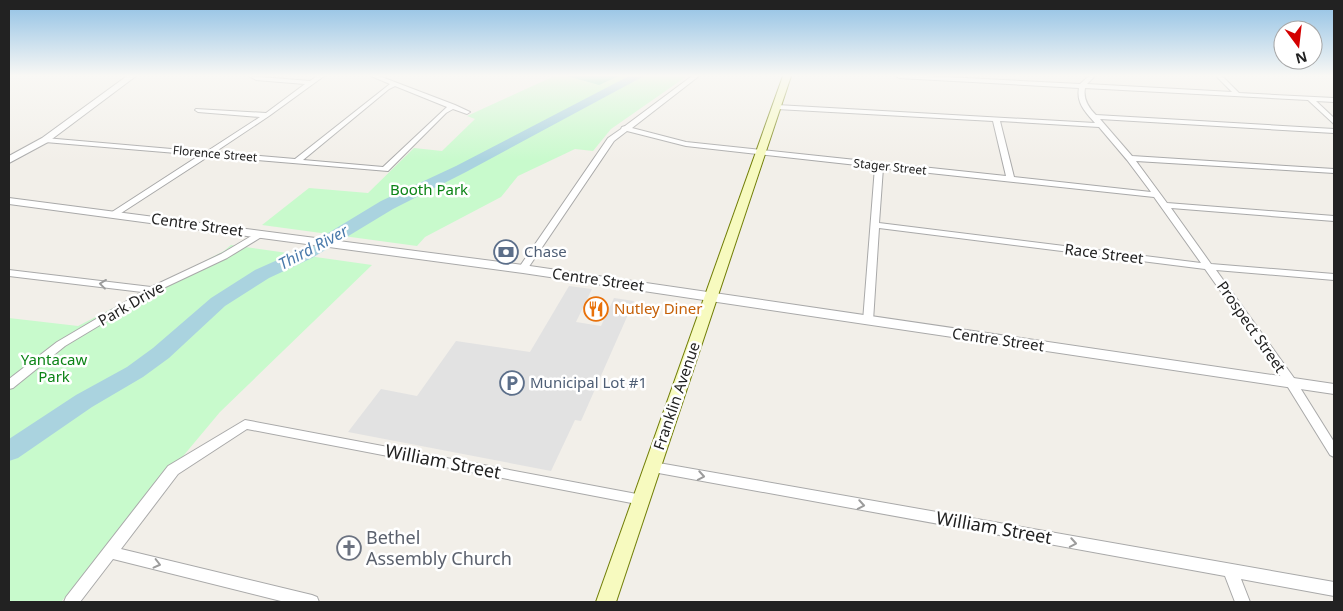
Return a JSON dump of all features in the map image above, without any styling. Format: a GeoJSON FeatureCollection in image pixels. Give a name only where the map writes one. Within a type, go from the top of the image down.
{"type":"FeatureCollection","features":[{"type":"Feature","properties":{"kind":"main road","name":"Franklin Avenue"},"geometry":{"type":"LineString","coordinates":[[606,602],[777,107]]}},
{"type":"Feature","properties":{"kind":"street"},"geometry":{"type":"LineString","coordinates":[[11,157],[45,140],[93,105]]}},
{"type":"Feature","properties":{"kind":"street"},"geometry":{"type":"LineString","coordinates":[[115,214],[209,154],[281,105]]}},
{"type":"Feature","properties":{"kind":"street"},"geometry":{"type":"LineString","coordinates":[[297,161],[367,105]]}},
{"type":"Feature","properties":{"kind":"street"},"geometry":{"type":"LineString","coordinates":[[449,105],[467,112]]}},
{"type":"Feature","properties":{"kind":"street"},"geometry":{"type":"LineString","coordinates":[[522,269],[610,140],[657,105]]}},
{"type":"Feature","properties":{"kind":"street"},"geometry":{"type":"LineString","coordinates":[[1084,105],[1130,158],[1157,195]]}},
{"type":"Feature","properties":{"kind":"street"},"geometry":{"type":"LineString","coordinates":[[1316,105],[1334,122]]}},
{"type":"Feature","properties":{"kind":"street","name":"Florence Street"},"geometry":{"type":"LineString","coordinates":[[45,140],[385,169],[444,112],[453,106]]}},
{"type":"Feature","properties":{"kind":"street"},"geometry":{"type":"LineString","coordinates":[[777,107],[1100,125]]}},
{"type":"Feature","properties":{"kind":"street"},"geometry":{"type":"LineString","coordinates":[[198,110],[267,115]]}},
{"type":"Feature","properties":{"kind":"street"},"geometry":{"type":"LineString","coordinates":[[1093,117],[1334,131]]}},
{"type":"Feature","properties":{"kind":"street"},"geometry":{"type":"LineString","coordinates":[[996,119],[1011,180]]}},
{"type":"Feature","properties":{"kind":"street","name":"Stager Street"},"geometry":{"type":"LineString","coordinates":[[624,128],[686,144],[1157,195]]}},
{"type":"Feature","properties":{"kind":"street"},"geometry":{"type":"LineString","coordinates":[[1130,158],[1334,171]]}},
{"type":"Feature","properties":{"kind":"street"},"geometry":{"type":"LineString","coordinates":[[868,321],[879,166]]}},
{"type":"Feature","properties":{"kind":"street","name":"Prospect Street"},"geometry":{"type":"LineString","coordinates":[[1157,195],[1290,381],[1334,452]]}},
{"type":"Feature","properties":{"kind":"street","name":"Centre Street"},"geometry":{"type":"LineString","coordinates":[[9,201],[522,269],[1334,389]]}},
{"type":"Feature","properties":{"kind":"street"},"geometry":{"type":"LineString","coordinates":[[1164,205],[1334,218]]}},
{"type":"Feature","properties":{"kind":"street","name":"Race Street"},"geometry":{"type":"LineString","coordinates":[[874,225],[1208,267],[1334,277]]}},
{"type":"Feature","properties":{"kind":"street","name":"Park Drive"},"geometry":{"type":"LineString","coordinates":[[9,385],[61,344],[152,290],[224,256],[260,234]]}},
{"type":"Feature","properties":{"kind":"street"},"geometry":{"type":"LineString","coordinates":[[9,273],[152,290]]}},
{"type":"Feature","properties":{"kind":"street","name":"William Street"},"geometry":{"type":"LineString","coordinates":[[109,552],[173,470],[245,424],[642,500]]}},
{"type":"Feature","properties":{"kind":"street","name":"William Street"},"geometry":{"type":"LineString","coordinates":[[653,467],[1334,590]]}},
{"type":"Feature","properties":{"kind":"street"},"geometry":{"type":"LineString","coordinates":[[71,602],[109,552],[312,602]]}},
{"type":"Feature","properties":{"kind":"street"},"geometry":{"type":"LineString","coordinates":[[1231,571],[1242,602]]}},
{"type":"Feature","properties":{"kind":"green space","name":"Booth Park"},"geometry":{"type":"Polygon","coordinates":[[[492,105],[646,105],[611,129],[593,151],[575,149],[518,176],[501,197],[425,237],[417,246],[262,225],[309,188],[368,193],[414,148],[442,151],[475,119],[467,116],[492,105]]]}},
{"type":"Feature","properties":{"kind":"green space","name":"Yantacaw Park"},"geometry":{"type":"Polygon","coordinates":[[[231,245],[372,265],[220,412],[61,602],[9,602],[9,318],[78,326],[224,251],[231,245]]]}},
{"type":"Feature","properties":{"kind":"shaded area","name":"Municipal Lot #1"},"geometry":{"type":"Polygon","coordinates":[[[569,286],[592,289],[576,322],[601,326],[614,298],[634,301],[581,421],[575,420],[551,471],[348,432],[381,389],[417,396],[456,341],[530,352],[569,286]]]}},
{"type":"Feature","properties":{"kind":"waterway","name":"Third River"},"geometry":{"type":"LineString","coordinates":[[9,451],[84,401],[135,372],[161,353],[218,302],[262,274],[306,254],[387,205],[461,169],[584,105]]}},
{"type":"Feature","properties":{"kind":"place","name":"Chase"},"geometry":{"type":"Point","coordinates":[506,252]}},
{"type":"Feature","properties":{"kind":"place","name":"Nutley Diner"},"geometry":{"type":"Point","coordinates":[596,309]}},
{"type":"Feature","properties":{"kind":"place","name":"Municipal Lot #1"},"geometry":{"type":"Point","coordinates":[512,383]}},
{"type":"Feature","properties":{"kind":"place","name":"Bethel Assembly Church"},"geometry":{"type":"Point","coordinates":[349,548]}}]}
